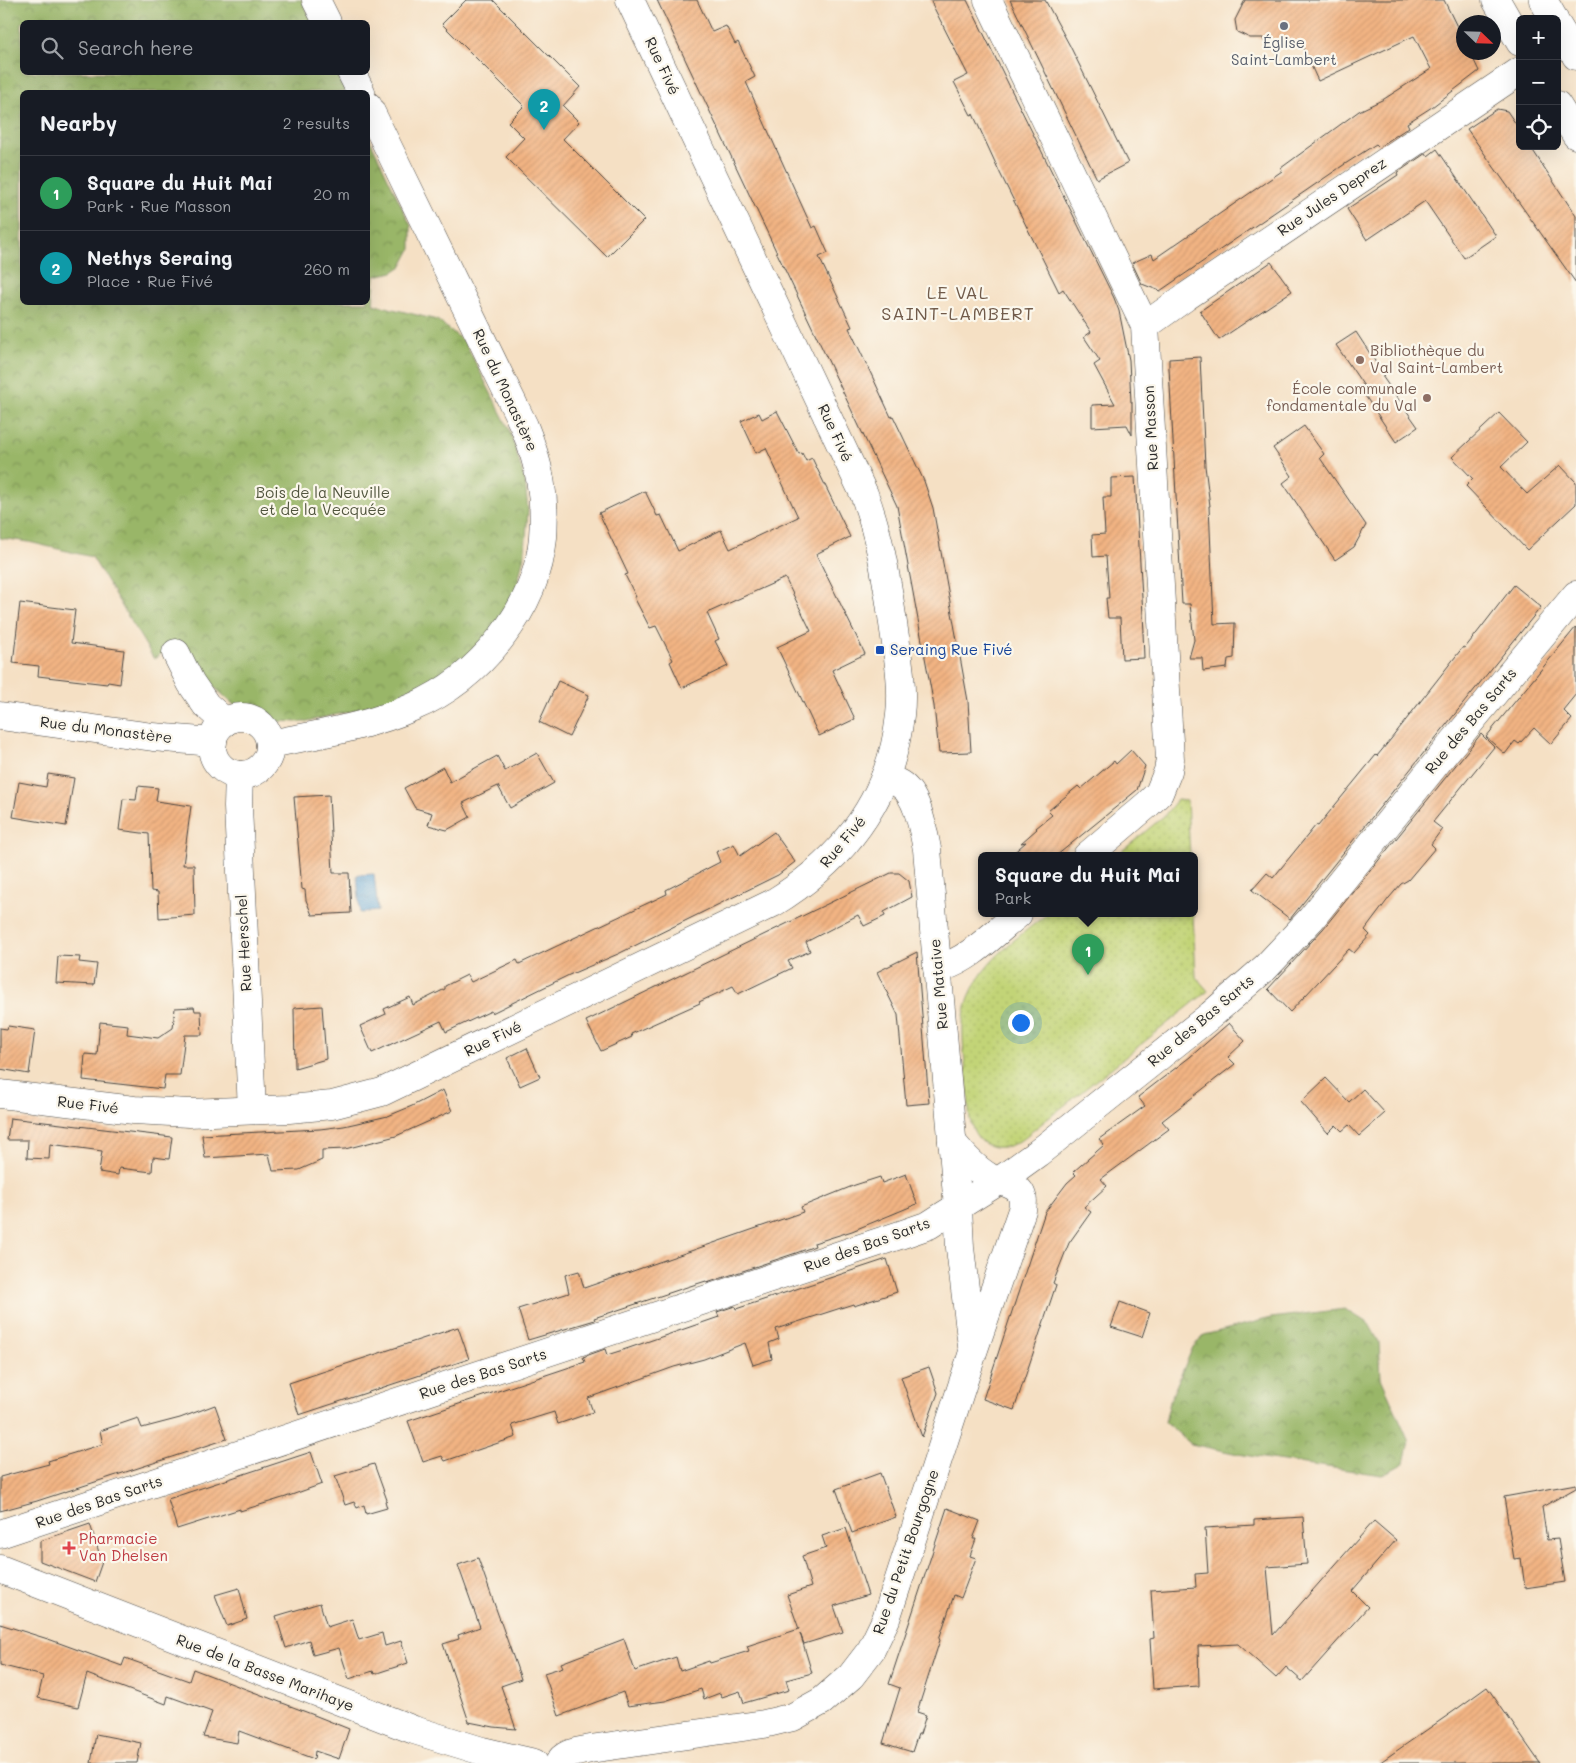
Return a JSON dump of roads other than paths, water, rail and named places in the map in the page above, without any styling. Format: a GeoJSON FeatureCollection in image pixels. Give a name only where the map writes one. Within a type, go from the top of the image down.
{"type":"FeatureCollection","features":[{"type":"Feature","properties":{"kind":"street"},"geometry":{"type":"LineString","coordinates":[[316,0],[326,20]]}},
{"type":"Feature","properties":{"kind":"street","name":"Rue Fivé"},"geometry":{"type":"LineString","coordinates":[[0,1094],[134,1110],[189,1113],[332,1105],[382,1092],[773,903],[798,888],[813,876],[843,846],[861,823],[885,777],[899,723],[901,690],[888,587],[873,519],[860,485],[630,0]]}},
{"type":"Feature","properties":{"kind":"street","name":"Rue Masson"},"geometry":{"type":"LineString","coordinates":[[988,0],[1145,326],[1170,759],[1168,771],[1158,793],[1148,804],[1092,852]]}},
{"type":"Feature","properties":{"kind":"street"},"geometry":{"type":"LineString","coordinates":[[1496,0],[1516,35]]}},
{"type":"Feature","properties":{"kind":"street"},"geometry":{"type":"LineString","coordinates":[[1543,0],[1562,38]]}},
{"type":"Feature","properties":{"kind":"street","name":"Rue Jules Deprez"},"geometry":{"type":"LineString","coordinates":[[1145,326],[1516,74]]}},
{"type":"Feature","properties":{"kind":"street"},"geometry":{"type":"LineString","coordinates":[[352,75],[360,90]]}},
{"type":"Feature","properties":{"kind":"street","name":"Rue du Monastère"},"geometry":{"type":"LineString","coordinates":[[0,716],[153,737],[219,732],[241,717],[250,718],[258,722],[264,728],[270,744],[351,728],[383,719],[427,700],[456,683],[482,660],[496,645],[516,615],[532,582],[540,559],[543,538],[544,517],[540,471],[535,452],[370,110]]}},
{"type":"Feature","properties":{"kind":"street"},"geometry":{"type":"LineString","coordinates":[[1561,111],[1576,135]]}},
{"type":"Feature","properties":{"kind":"street","name":"Rue des Bas Sarts"},"geometry":{"type":"LineString","coordinates":[[0,1534],[906,1233],[929,1224],[958,1207],[1038,1153],[1211,1015],[1266,967],[1320,908],[1447,750],[1576,595]]}},
{"type":"Feature","properties":{"kind":"street"},"geometry":{"type":"LineString","coordinates":[[176,653],[219,732],[213,752],[216,761],[222,768],[230,773],[249,775],[262,767],[269,754],[270,744]]}},
{"type":"Feature","properties":{"kind":"street","name":"Rue Herschel"},"geometry":{"type":"LineString","coordinates":[[239,775],[238,808],[252,1110]]}},
{"type":"Feature","properties":{"kind":"street","name":"Rue Mataive"},"geometry":{"type":"LineString","coordinates":[[885,777],[899,783],[908,792],[922,823],[927,849],[958,1207]]}},
{"type":"Feature","properties":{"kind":"street"},"geometry":{"type":"LineString","coordinates":[[937,968],[945,967],[959,960],[1014,917]]}},
{"type":"Feature","properties":{"kind":"street"},"geometry":{"type":"LineString","coordinates":[[952,1142],[974,1166],[991,1178],[999,1181]]}},
{"type":"Feature","properties":{"kind":"street","name":"Rue du Petit Bourgogne"},"geometry":{"type":"LineString","coordinates":[[559,1763],[563,1757],[590,1749],[764,1724],[793,1717],[822,1701],[852,1676],[871,1650],[886,1619],[973,1352],[1022,1210],[1023,1198],[1020,1192],[1013,1185],[999,1181]]}},
{"type":"Feature","properties":{"kind":"street","name":"Rue du Petit Bourgogne"},"geometry":{"type":"LineString","coordinates":[[958,1207],[960,1248],[973,1352]]}},
{"type":"Feature","properties":{"kind":"street","name":"Rue de la Basse Marihaye"},"geometry":{"type":"LineString","coordinates":[[0,1569],[414,1730],[482,1751],[534,1763]]}},
{"type":"Feature","properties":{"kind":"water"},"geometry":{"type":"Polygon","coordinates":[[[374,874],[378,911],[360,913],[357,875],[374,874]]]}},
{"type":"Feature","properties":{"kind":"place","name":"Église Saint-Lambert"},"geometry":{"type":"Point","coordinates":[1284,26]}},
{"type":"Feature","properties":{"kind":"place","name":"Nethys Seraing"},"geometry":{"type":"Point","coordinates":[544,130]}},
{"type":"Feature","properties":{"kind":"place","name":"Bibliothèque du Val Saint-Lambert"},"geometry":{"type":"Point","coordinates":[1360,360]}},
{"type":"Feature","properties":{"kind":"place","name":"École communale fondamentale du Val"},"geometry":{"type":"Point","coordinates":[1427,398]}},
{"type":"Feature","properties":{"kind":"place","name":"Seraing Rue Fivé"},"geometry":{"type":"Point","coordinates":[880,650]}},
{"type":"Feature","properties":{"kind":"place","name":"Square du Huit Mai"},"geometry":{"type":"Point","coordinates":[1088,975]}},
{"type":"Feature","properties":{"kind":"place","name":"Pharmacie Van Dhelsen"},"geometry":{"type":"Point","coordinates":[69,1548]}},
{"type":"Feature","properties":{"kind":"district","name":"LE VAL SAINT-LAMBERT"},"geometry":{"type":"Point","coordinates":[958,303]}},
{"type":"Feature","properties":{"kind":"park label","name":"Bois de la Neuville et de la Vecquée"},"geometry":{"type":"Point","coordinates":[323,502]}}]}
